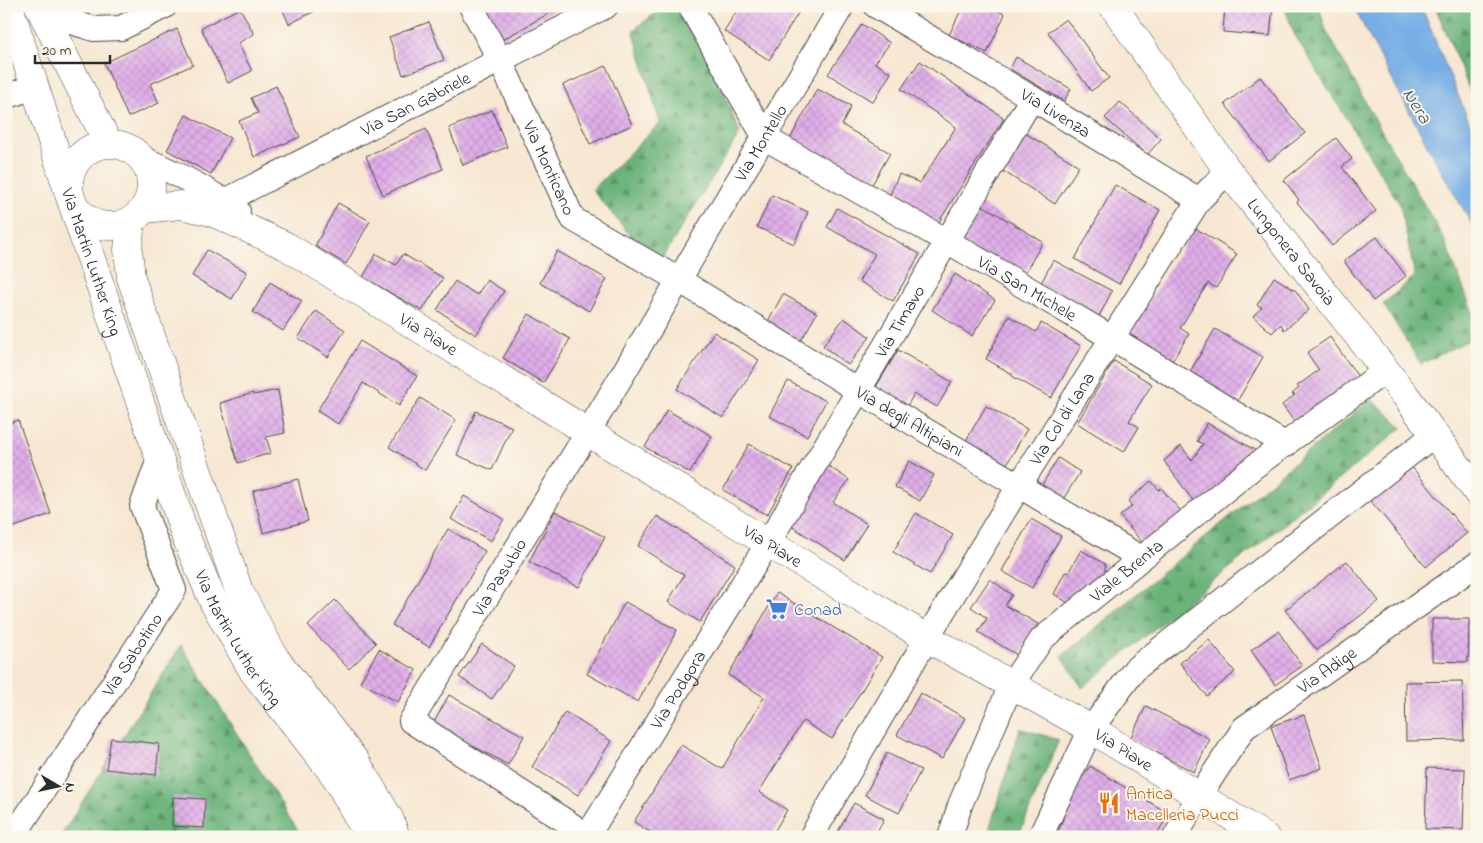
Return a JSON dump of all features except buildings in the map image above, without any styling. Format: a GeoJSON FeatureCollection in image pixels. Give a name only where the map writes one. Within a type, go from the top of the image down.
{"type":"FeatureCollection","features":[{"type":"Feature","properties":{"kind":"main road"},"geometry":{"type":"LineString","coordinates":[[10,6],[70,197]]}},
{"type":"Feature","properties":{"kind":"main road","name":"Lungonera Savoia"},"geometry":{"type":"LineString","coordinates":[[1113,6],[1228,171],[1435,434],[1477,492]]}},
{"type":"Feature","properties":{"kind":"main road"},"geometry":{"type":"LineString","coordinates":[[40,10],[108,143],[96,145],[84,151],[76,160],[70,172],[68,184],[70,197]]}},
{"type":"Feature","properties":{"kind":"main road","name":"Via Piave"},"geometry":{"type":"LineString","coordinates":[[108,143],[121,144],[132,149],[142,158]]}},
{"type":"Feature","properties":{"kind":"main road"},"geometry":{"type":"LineString","coordinates":[[137,215],[150,196],[152,183],[149,169],[142,158]]}},
{"type":"Feature","properties":{"kind":"main road","name":"Via Martin Luther King"},"geometry":{"type":"LineString","coordinates":[[70,197],[75,208],[95,224],[119,225],[137,215]]}},
{"type":"Feature","properties":{"kind":"main road","name":"Via Martin Luther King"},"geometry":{"type":"LineString","coordinates":[[70,197],[185,535],[214,603],[253,671],[336,776],[369,837]]}},
{"type":"Feature","properties":{"kind":"main road","name":"Via Piave"},"geometry":{"type":"LineString","coordinates":[[137,215],[181,205],[212,212],[286,246],[768,543],[927,638],[1091,728],[1265,837]]}},
{"type":"Feature","properties":{"kind":"main road","name":"Via Martin Luther King"},"geometry":{"type":"LineString","coordinates":[[137,215],[128,250],[130,278],[239,591],[275,658],[356,762],[389,818],[396,837]]}},
{"type":"Feature","properties":{"kind":"street"},"geometry":{"type":"LineString","coordinates":[[40,10],[94,29],[121,28],[165,6]]}},
{"type":"Feature","properties":{"kind":"street","name":"Via Monticano"},"geometry":{"type":"LineString","coordinates":[[472,6],[500,60],[573,219],[679,280]]}},
{"type":"Feature","properties":{"kind":"street","name":"Via San Gabriele"},"geometry":{"type":"LineString","coordinates":[[226,201],[606,6]]}},
{"type":"Feature","properties":{"kind":"street"},"geometry":{"type":"LineString","coordinates":[[690,6],[765,138]]}},
{"type":"Feature","properties":{"kind":"street","name":"Via Montello"},"geometry":{"type":"LineString","coordinates":[[588,432],[842,6]]}},
{"type":"Feature","properties":{"kind":"street","name":"Via Livenza"},"geometry":{"type":"LineString","coordinates":[[876,6],[1199,200]]}},
{"type":"Feature","properties":{"kind":"street"},"geometry":{"type":"LineString","coordinates":[[6,97],[35,86]]}},
{"type":"Feature","properties":{"kind":"street","name":"Via Timavo"},"geometry":{"type":"LineString","coordinates":[[768,543],[1032,98]]}},
{"type":"Feature","properties":{"kind":"street","name":"Via San Michele"},"geometry":{"type":"LineString","coordinates":[[765,138],[947,241],[1112,338],[1286,444]]}},
{"type":"Feature","properties":{"kind":"street","name":"Via Piave"},"geometry":{"type":"LineString","coordinates":[[142,158],[226,201],[286,246]]}},
{"type":"Feature","properties":{"kind":"street"},"geometry":{"type":"LineString","coordinates":[[1199,200],[1228,171]]}},
{"type":"Feature","properties":{"kind":"street","name":"Via Col di Lana"},"geometry":{"type":"LineString","coordinates":[[811,837],[927,638],[1019,486],[1199,200]]}},
{"type":"Feature","properties":{"kind":"street","name":"Via degli Altipiani"},"geometry":{"type":"LineString","coordinates":[[679,280],[859,391],[1141,558]]}},
{"type":"Feature","properties":{"kind":"street","name":"Viale Brenta"},"geometry":{"type":"LineString","coordinates":[[950,837],[960,804],[1011,685],[1042,639],[1255,466],[1385,371]]}},
{"type":"Feature","properties":{"kind":"street","name":"Via Pasubio"},"geometry":{"type":"LineString","coordinates":[[588,432],[411,721],[589,836]]}},
{"type":"Feature","properties":{"kind":"street"},"geometry":{"type":"LineString","coordinates":[[1040,837],[1091,728],[1135,669],[1435,434]]}},
{"type":"Feature","properties":{"kind":"street","name":"Via Sabotino"},"geometry":{"type":"LineString","coordinates":[[13,837],[174,590],[142,506],[159,459]]}},
{"type":"Feature","properties":{"kind":"street","name":"Via Podgora"},"geometry":{"type":"LineString","coordinates":[[589,836],[768,543]]}},
{"type":"Feature","properties":{"kind":"street","name":"Via Adige"},"geometry":{"type":"LineString","coordinates":[[1175,837],[1199,796],[1244,728],[1477,564]]}},
{"type":"Feature","properties":{"kind":"green space"},"geometry":{"type":"Polygon","coordinates":[[[665,6],[688,6],[740,133],[657,267],[592,190],[660,123],[633,30],[665,6]]]}},
{"type":"Feature","properties":{"kind":"green space"},"geometry":{"type":"Polygon","coordinates":[[[1284,6],[1319,6],[1326,30],[1444,239],[1477,323],[1477,336],[1421,364],[1383,304],[1415,276],[1400,205],[1294,34],[1284,6]]]}},
{"type":"Feature","properties":{"kind":"green space"},"geometry":{"type":"Polygon","coordinates":[[[1435,6],[1473,6],[1477,17],[1477,108],[1435,6]]]}},
{"type":"Feature","properties":{"kind":"green space"},"geometry":{"type":"Polygon","coordinates":[[[1371,399],[1403,427],[1082,688],[1062,656],[1371,399]]]}},
{"type":"Feature","properties":{"kind":"green space"},"geometry":{"type":"Polygon","coordinates":[[[181,645],[302,837],[60,837],[181,645]]]}},
{"type":"Feature","properties":{"kind":"green space"},"geometry":{"type":"Polygon","coordinates":[[[1020,728],[1059,740],[1018,837],[987,837],[1020,728]]]}},
{"type":"Feature","properties":{"kind":"water","name":"Nera"},"geometry":{"type":"Polygon","coordinates":[[[1353,6],[1421,6],[1477,141],[1477,233],[1434,158],[1353,6]]]}},
{"type":"Feature","properties":{"kind":"place","name":"Conad"},"geometry":{"type":"Point","coordinates":[777,609]}},
{"type":"Feature","properties":{"kind":"place","name":"Antica Macelleria Pucci"},"geometry":{"type":"Point","coordinates":[1109,803]}}]}
